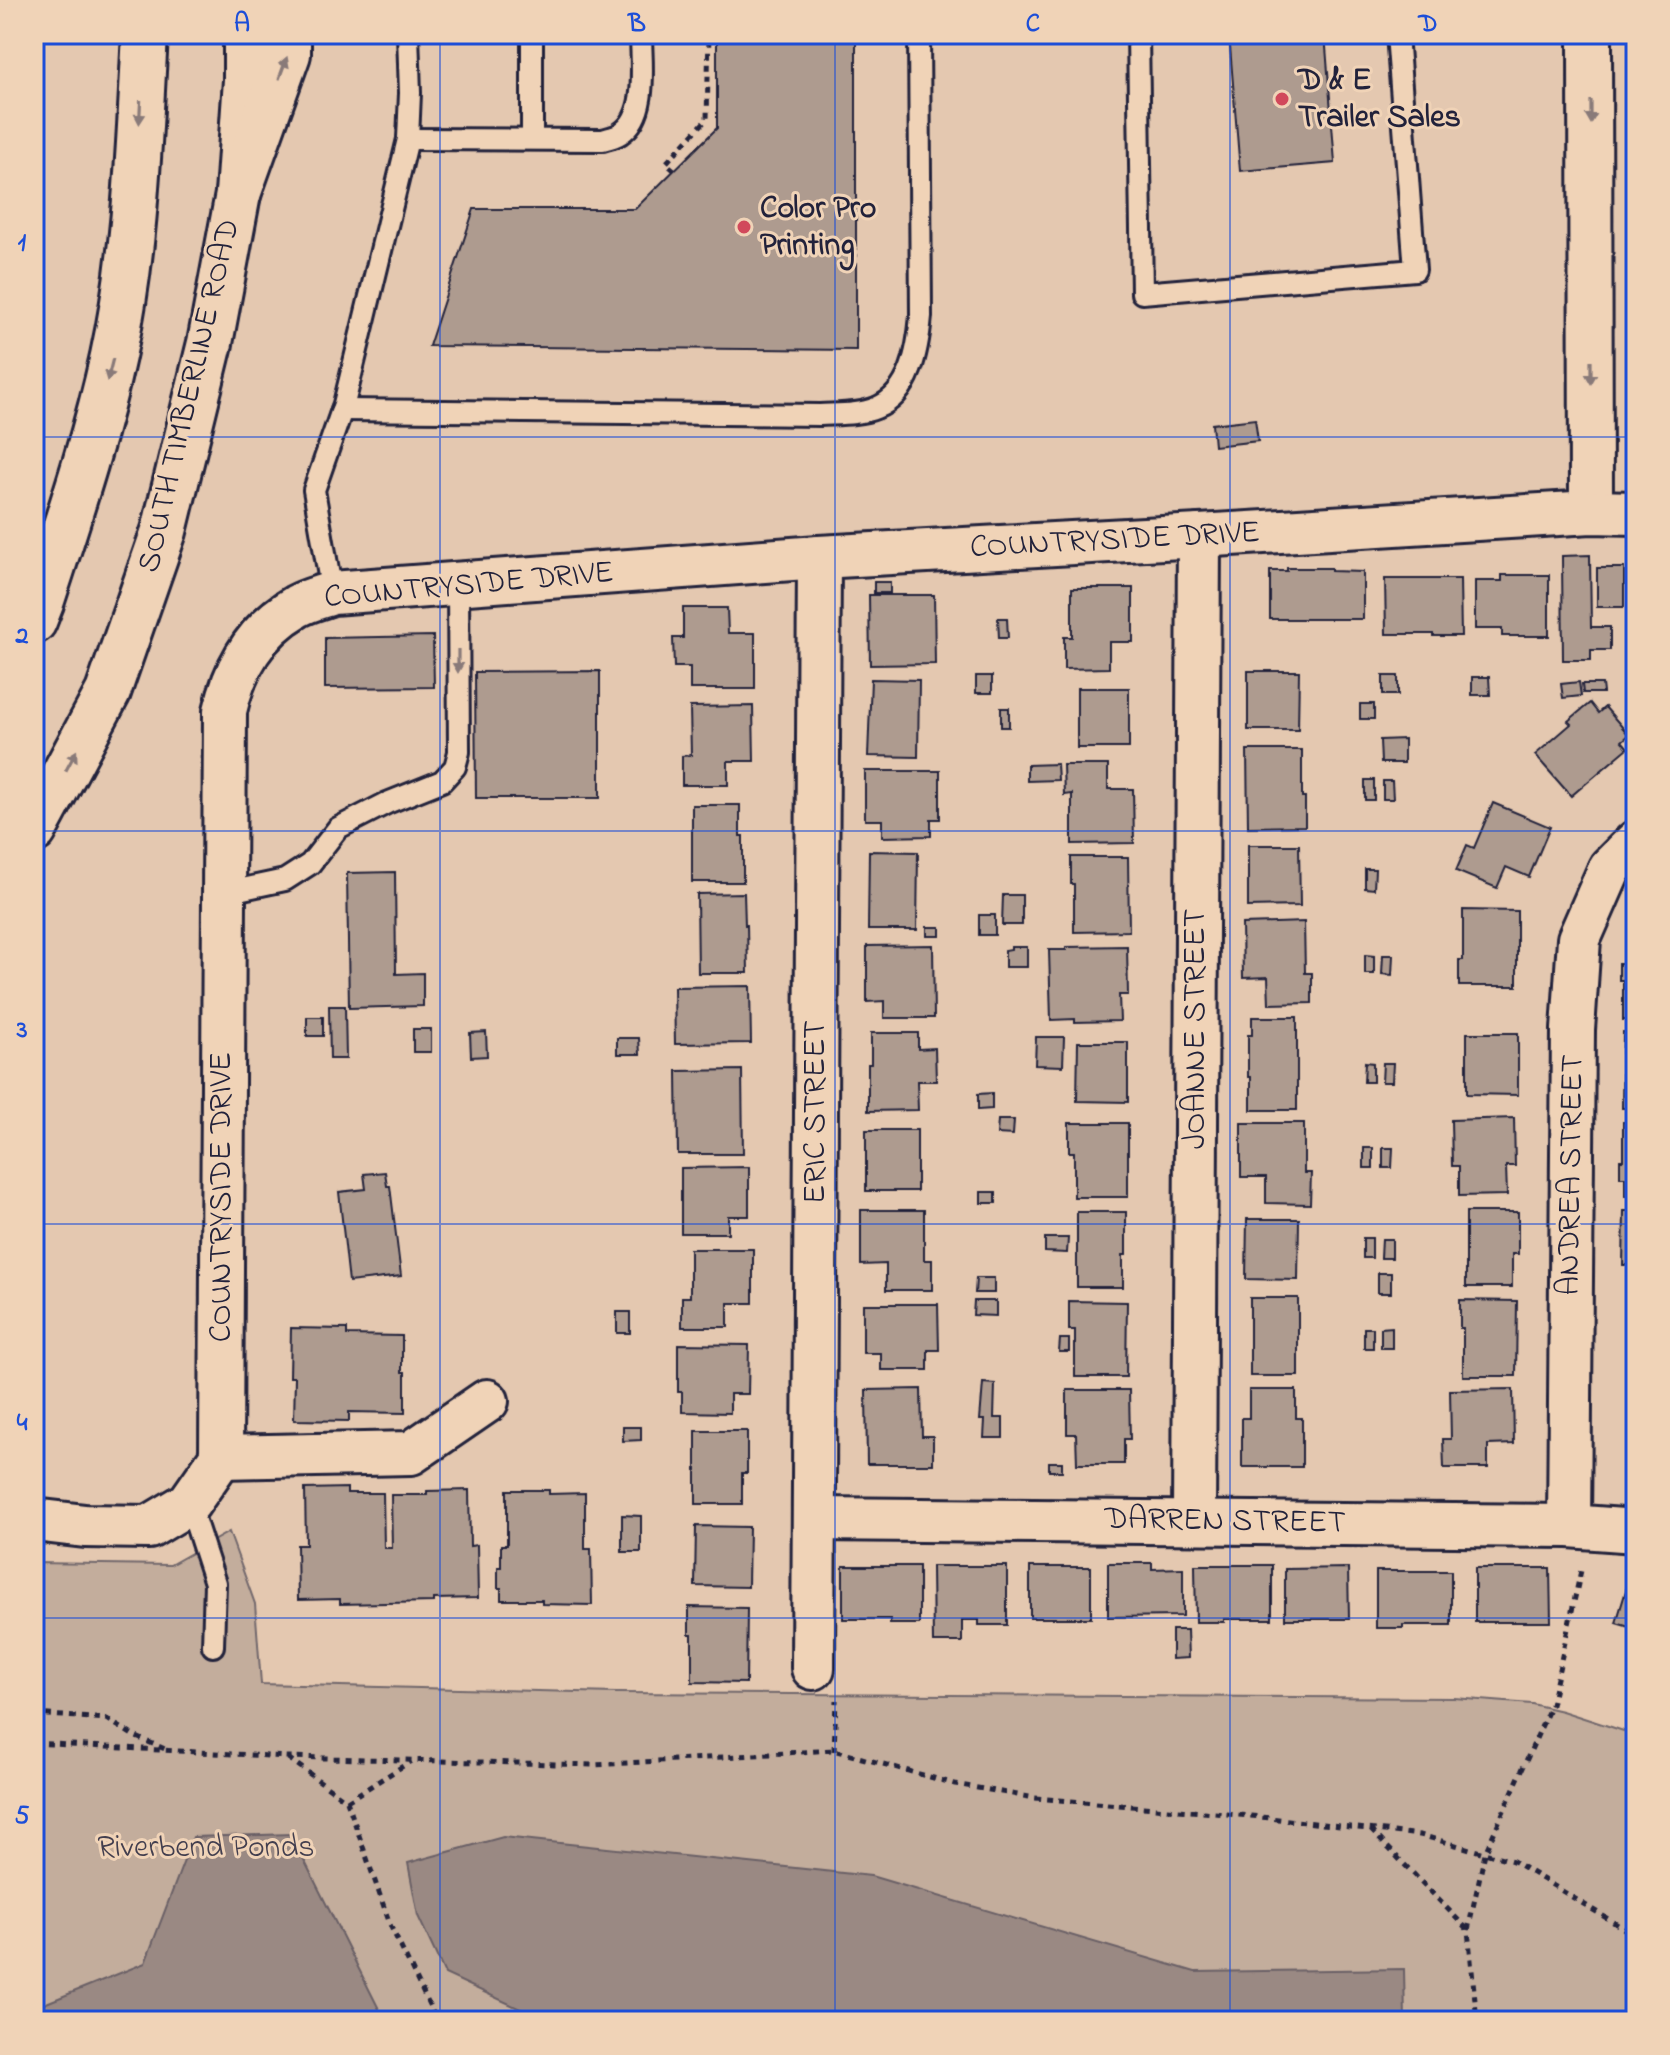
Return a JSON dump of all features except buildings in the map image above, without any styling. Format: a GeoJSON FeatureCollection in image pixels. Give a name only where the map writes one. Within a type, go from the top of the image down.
{"type":"FeatureCollection","features":[{"type":"Feature","properties":{"kind":"main road"},"geometry":{"type":"LineString","coordinates":[[34,621],[87,458],[114,355],[134,222],[145,34]]}},
{"type":"Feature","properties":{"kind":"main road","name":"SOUTH TIMBERLINE ROAD"},"geometry":{"type":"LineString","coordinates":[[34,830],[108,692],[164,531],[210,343],[238,194],[246,34]]}},
{"type":"Feature","properties":{"kind":"main road"},"geometry":{"type":"LineString","coordinates":[[238,194],[288,54],[288,34]]}},
{"type":"Feature","properties":{"kind":"street"},"geometry":{"type":"LineString","coordinates":[[1590,34],[1591,512]]}},
{"type":"Feature","properties":{"kind":"street","name":"COUNTRYSIDE DRIVE"},"geometry":{"type":"LineString","coordinates":[[221,1457],[225,711],[230,686],[246,654],[269,626],[298,605],[332,593],[819,557],[1591,512],[1636,513]]}},
{"type":"Feature","properties":{"kind":"street","name":"JOANNE STREET"},"geometry":{"type":"LineString","coordinates":[[1194,1521],[1199,536]]}},
{"type":"Feature","properties":{"kind":"street","name":"ERIC STREET"},"geometry":{"type":"LineString","coordinates":[[813,1668],[819,557]]}},
{"type":"Feature","properties":{"kind":"street","name":"ANDREA STREET"},"geometry":{"type":"LineString","coordinates":[[1580,1527],[1573,1030],[1579,939],[1610,868],[1636,842]]}},
{"type":"Feature","properties":{"kind":"street"},"geometry":{"type":"LineString","coordinates":[[34,1520],[85,1526],[149,1527],[189,1503],[221,1457],[411,1453],[487,1401]]}},
{"type":"Feature","properties":{"kind":"street","name":"DARREN STREET"},"geometry":{"type":"LineString","coordinates":[[814,1519],[1194,1521],[1580,1527],[1636,1531]]}},
{"type":"Feature","properties":{"kind":"lane"},"geometry":{"type":"LineString","coordinates":[[332,593],[314,490],[342,410],[408,139],[408,34]]}},
{"type":"Feature","properties":{"kind":"lane"},"geometry":{"type":"LineString","coordinates":[[532,34],[532,139]]}},
{"type":"Feature","properties":{"kind":"lane"},"geometry":{"type":"LineString","coordinates":[[408,139],[603,140],[621,133],[637,116],[641,102],[641,34]]}},
{"type":"Feature","properties":{"kind":"lane"},"geometry":{"type":"LineString","coordinates":[[342,410],[820,415],[876,408],[890,399],[902,387],[912,365],[921,316],[919,34]]}},
{"type":"Feature","properties":{"kind":"lane"},"geometry":{"type":"LineString","coordinates":[[1138,34],[1142,293],[1415,270],[1397,34]]}},
{"type":"Feature","properties":{"kind":"lane"},"geometry":{"type":"LineString","coordinates":[[224,893],[285,880],[310,864],[338,828],[387,803],[442,781],[455,767],[459,752],[458,583]]}},
{"type":"Feature","properties":{"kind":"lane"},"geometry":{"type":"LineString","coordinates":[[189,1503],[215,1583],[213,1646]]}},
{"type":"Feature","properties":{"kind":"path"},"geometry":{"type":"LineString","coordinates":[[674,170],[666,163],[707,119],[709,34]]}},
{"type":"Feature","properties":{"kind":"path"},"geometry":{"type":"LineString","coordinates":[[1477,2021],[1468,1930],[1485,1853],[1551,1705],[1580,1527]]}},
{"type":"Feature","properties":{"kind":"path"},"geometry":{"type":"LineString","coordinates":[[34,1714],[107,1719],[134,1736],[170,1751]]}},
{"type":"Feature","properties":{"kind":"path"},"geometry":{"type":"LineString","coordinates":[[34,1743],[287,1757],[594,1765],[833,1750],[955,1784],[1035,1798],[1261,1817],[1420,1835],[1513,1861],[1636,1936]]}},
{"type":"Feature","properties":{"kind":"path"},"geometry":{"type":"LineString","coordinates":[[287,1757],[347,1801],[391,1927],[437,2021]]}},
{"type":"Feature","properties":{"kind":"path"},"geometry":{"type":"LineString","coordinates":[[347,1801],[412,1760]]}},
{"type":"Feature","properties":{"kind":"path"},"geometry":{"type":"LineString","coordinates":[[1371,1830],[1468,1930]]}},
{"type":"Feature","properties":{"kind":"green space","name":"Riverbend Ponds"},"geometry":{"type":"Polygon","coordinates":[[[229,1532],[255,1604],[261,1684],[616,1693],[1454,1698],[1532,1704],[1636,1735],[1636,2021],[34,2021],[34,1563],[170,1565],[229,1532]]]}},
{"type":"Feature","properties":{"kind":"shaded area"},"geometry":{"type":"Polygon","coordinates":[[[291,1834],[385,2021],[34,2021],[34,2008],[145,1963],[193,1837],[291,1834]]]}},
{"type":"Feature","properties":{"kind":"shaded area"},"geometry":{"type":"Polygon","coordinates":[[[503,1837],[871,1876],[1195,1972],[1404,1969],[1405,2021],[546,2021],[445,1974],[418,1916],[408,1863],[503,1837]]]}},
{"type":"Feature","properties":{"kind":"place","name":"D & E Trailer Sales"},"geometry":{"type":"Point","coordinates":[1282,99]}},
{"type":"Feature","properties":{"kind":"place","name":"Color Pro Printing"},"geometry":{"type":"Point","coordinates":[744,227]}}]}
